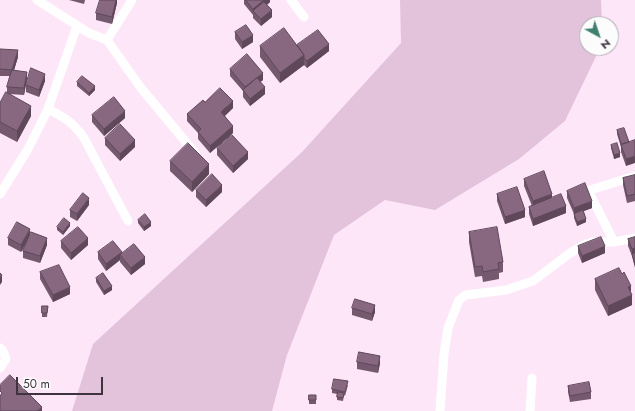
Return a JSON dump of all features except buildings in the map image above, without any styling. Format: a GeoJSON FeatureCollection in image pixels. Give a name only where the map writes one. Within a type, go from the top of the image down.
{"type":"FeatureCollection","features":[{"type":"Feature","properties":{"kind":"street"},"geometry":{"type":"LineString","coordinates":[[37,0],[89,33],[107,40],[141,88],[200,158]]}},
{"type":"Feature","properties":{"kind":"street"},"geometry":{"type":"LineString","coordinates":[[107,40],[132,0]]}},
{"type":"Feature","properties":{"kind":"street"},"geometry":{"type":"LineString","coordinates":[[291,0],[304,17]]}},
{"type":"Feature","properties":{"kind":"street"},"geometry":{"type":"LineString","coordinates":[[0,194],[28,149],[48,109],[77,26]]}},
{"type":"Feature","properties":{"kind":"street"},"geometry":{"type":"LineString","coordinates":[[48,109],[76,126],[84,138],[128,221]]}},
{"type":"Feature","properties":{"kind":"street"},"geometry":{"type":"LineString","coordinates":[[614,242],[590,194],[590,190],[635,176]]}},
{"type":"Feature","properties":{"kind":"street"},"geometry":{"type":"LineString","coordinates":[[440,411],[444,354],[448,328],[459,300],[462,297],[466,295],[506,290],[533,281],[570,253],[586,244],[594,242],[614,242],[635,238]]}},
{"type":"Feature","properties":{"kind":"street"},"geometry":{"type":"LineString","coordinates":[[0,348],[6,359],[0,368]]}},
{"type":"Feature","properties":{"kind":"street"},"geometry":{"type":"LineString","coordinates":[[530,411],[532,378]]}},
{"type":"Feature","properties":{"kind":"shaded area"},"geometry":{"type":"Polygon","coordinates":[[[400,0],[601,0],[602,16],[579,16],[579,56],[596,56],[565,121],[519,159],[435,210],[385,200],[334,235],[287,355],[272,411],[72,411],[93,344],[302,152],[401,43],[400,0]]]}}]}
